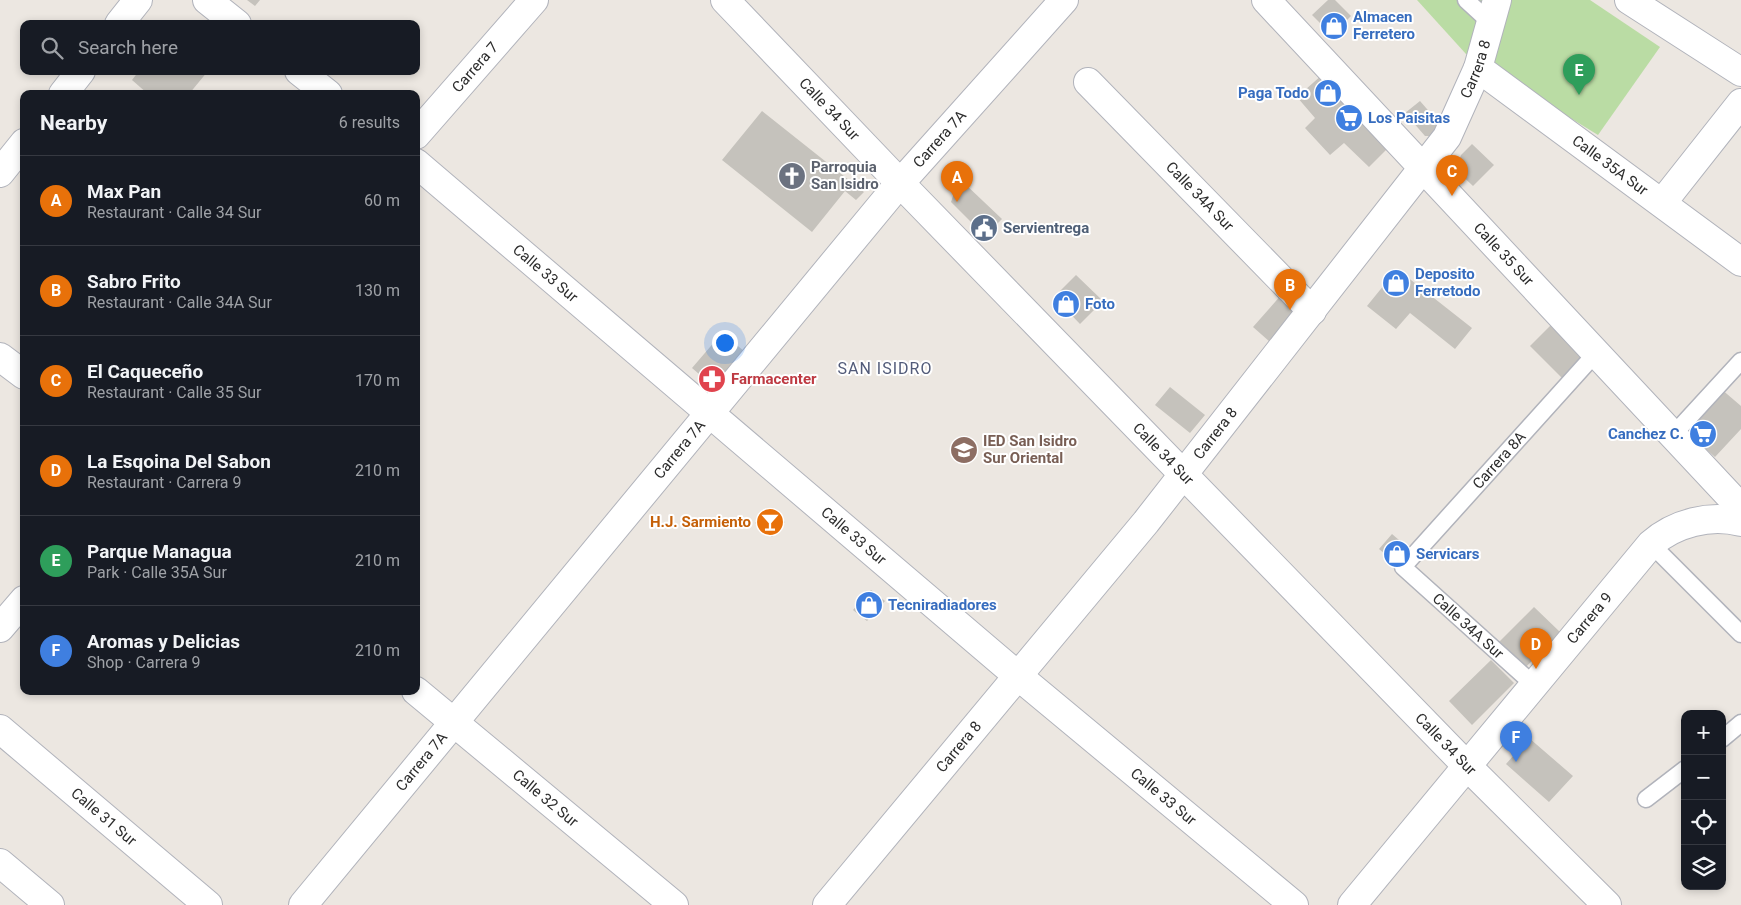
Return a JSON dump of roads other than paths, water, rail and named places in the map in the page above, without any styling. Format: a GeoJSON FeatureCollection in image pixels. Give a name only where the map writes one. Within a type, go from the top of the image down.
{"type":"FeatureCollection","features":[{"type":"Feature","properties":{"kind":"street"},"geometry":{"type":"LineString","coordinates":[[122,20],[138,0]]}},
{"type":"Feature","properties":{"kind":"street"},"geometry":{"type":"LineString","coordinates":[[207,0],[232,20]]}},
{"type":"Feature","properties":{"kind":"street","name":"Carrera 7"},"geometry":{"type":"LineString","coordinates":[[420,130],[534,0]]}},
{"type":"Feature","properties":{"kind":"street","name":"Calle 34 Sur"},"geometry":{"type":"LineString","coordinates":[[725,0],[900,183],[1467,766],[1607,905]]}},
{"type":"Feature","properties":{"kind":"street","name":"Carrera 7A"},"geometry":{"type":"LineString","coordinates":[[303,905],[900,183],[1064,0]]}},
{"type":"Feature","properties":{"kind":"street","name":"Calle 35 Sur"},"geometry":{"type":"LineString","coordinates":[[1266,0],[1741,508]]}},
{"type":"Feature","properties":{"kind":"street"},"geometry":{"type":"LineString","coordinates":[[1629,0],[1741,72]]}},
{"type":"Feature","properties":{"kind":"street","name":"Carrera 8"},"geometry":{"type":"LineString","coordinates":[[827,905],[1184,474],[1447,137],[1478,68],[1494,11]]}},
{"type":"Feature","properties":{"kind":"street","name":"Calle 35A Sur"},"geometry":{"type":"LineString","coordinates":[[1478,68],[1741,262]]}},
{"type":"Feature","properties":{"kind":"street"},"geometry":{"type":"LineString","coordinates":[[66,90],[78,75]]}},
{"type":"Feature","properties":{"kind":"street"},"geometry":{"type":"LineString","coordinates":[[304,75],[323,90]]}},
{"type":"Feature","properties":{"kind":"street","name":"Calle 34A Sur"},"geometry":{"type":"LineString","coordinates":[[1088,82],[1312,311]]}},
{"type":"Feature","properties":{"kind":"street"},"geometry":{"type":"LineString","coordinates":[[1662,203],[1741,103]]}},
{"type":"Feature","properties":{"kind":"street"},"geometry":{"type":"LineString","coordinates":[[0,173],[20,148]]}},
{"type":"Feature","properties":{"kind":"street","name":"Calle 33 Sur"},"geometry":{"type":"LineString","coordinates":[[420,166],[1018,676],[1294,905]]}},
{"type":"Feature","properties":{"kind":"street"},"geometry":{"type":"LineString","coordinates":[[0,357],[20,372]]}},
{"type":"Feature","properties":{"kind":"street","name":"Carrera 9"},"geometry":{"type":"LineString","coordinates":[[1352,905],[1650,544],[1664,533],[1682,525],[1706,521],[1732,520],[1741,522]]}},
{"type":"Feature","properties":{"kind":"street"},"geometry":{"type":"LineString","coordinates":[[0,628],[20,605]]}},
{"type":"Feature","properties":{"kind":"street","name":"Calle 32 Sur"},"geometry":{"type":"LineString","coordinates":[[420,694],[674,905]]}},
{"type":"Feature","properties":{"kind":"street","name":"Calle 31 Sur"},"geometry":{"type":"LineString","coordinates":[[0,729],[208,905]]}},
{"type":"Feature","properties":{"kind":"street"},"geometry":{"type":"LineString","coordinates":[[0,862],[50,905]]}},
{"type":"Feature","properties":{"kind":"lane"},"geometry":{"type":"LineString","coordinates":[[1466,0],[1494,11]]}},
{"type":"Feature","properties":{"kind":"lane","name":"Carrera 8A"},"geometry":{"type":"LineString","coordinates":[[1403,567],[1596,353]]}},
{"type":"Feature","properties":{"kind":"lane"},"geometry":{"type":"LineString","coordinates":[[1673,435],[1741,361]]}},
{"type":"Feature","properties":{"kind":"lane"},"geometry":{"type":"LineString","coordinates":[[1650,544],[1741,634]]}},
{"type":"Feature","properties":{"kind":"lane","name":"Calle 34A Sur"},"geometry":{"type":"LineString","coordinates":[[1403,567],[1534,685]]}},
{"type":"Feature","properties":{"kind":"lane"},"geometry":{"type":"LineString","coordinates":[[1726,736],[1741,723]]}},
{"type":"Feature","properties":{"kind":"lane"},"geometry":{"type":"LineString","coordinates":[[1646,799],[1681,772]]}},
{"type":"Feature","properties":{"kind":"place","name":"Almacen Ferretero"},"geometry":{"type":"Point","coordinates":[1334,26]}},
{"type":"Feature","properties":{"kind":"place","name":"Paga Todo"},"geometry":{"type":"Point","coordinates":[1328,93]}},
{"type":"Feature","properties":{"kind":"place","name":"Parque Managua"},"geometry":{"type":"Point","coordinates":[1579,95]}},
{"type":"Feature","properties":{"kind":"place","name":"Los Paisitas"},"geometry":{"type":"Point","coordinates":[1349,118]}},
{"type":"Feature","properties":{"kind":"place","name":"Parroquia San Isidro"},"geometry":{"type":"Point","coordinates":[792,176]}},
{"type":"Feature","properties":{"kind":"place","name":"El Caqueceño"},"geometry":{"type":"Point","coordinates":[1452,196]}},
{"type":"Feature","properties":{"kind":"place","name":"Max Pan"},"geometry":{"type":"Point","coordinates":[957,202]}},
{"type":"Feature","properties":{"kind":"place","name":"Servientrega"},"geometry":{"type":"Point","coordinates":[984,228]}},
{"type":"Feature","properties":{"kind":"place","name":"Deposito Ferretodo"},"geometry":{"type":"Point","coordinates":[1396,283]}},
{"type":"Feature","properties":{"kind":"place","name":"Foto"},"geometry":{"type":"Point","coordinates":[1066,304]}},
{"type":"Feature","properties":{"kind":"place","name":"Sabro Frito"},"geometry":{"type":"Point","coordinates":[1290,310]}},
{"type":"Feature","properties":{"kind":"place","name":"Farmacenter"},"geometry":{"type":"Point","coordinates":[712,379]}},
{"type":"Feature","properties":{"kind":"place","name":"Canchez C."},"geometry":{"type":"Point","coordinates":[1703,434]}},
{"type":"Feature","properties":{"kind":"place","name":"IED San Isidro Sur Oriental"},"geometry":{"type":"Point","coordinates":[964,450]}},
{"type":"Feature","properties":{"kind":"place","name":"H.J. Sarmiento"},"geometry":{"type":"Point","coordinates":[770,522]}},
{"type":"Feature","properties":{"kind":"place","name":"Servicars"},"geometry":{"type":"Point","coordinates":[1397,554]}},
{"type":"Feature","properties":{"kind":"place","name":"Tecniradiadores"},"geometry":{"type":"Point","coordinates":[869,605]}},
{"type":"Feature","properties":{"kind":"place","name":"La Esqoina Del Sabon"},"geometry":{"type":"Point","coordinates":[1536,669]}},
{"type":"Feature","properties":{"kind":"place","name":"Aromas y Delicias"},"geometry":{"type":"Point","coordinates":[1516,762]}},
{"type":"Feature","properties":{"kind":"district","name":"SAN ISIDRO"},"geometry":{"type":"Point","coordinates":[885,368]}}]}
